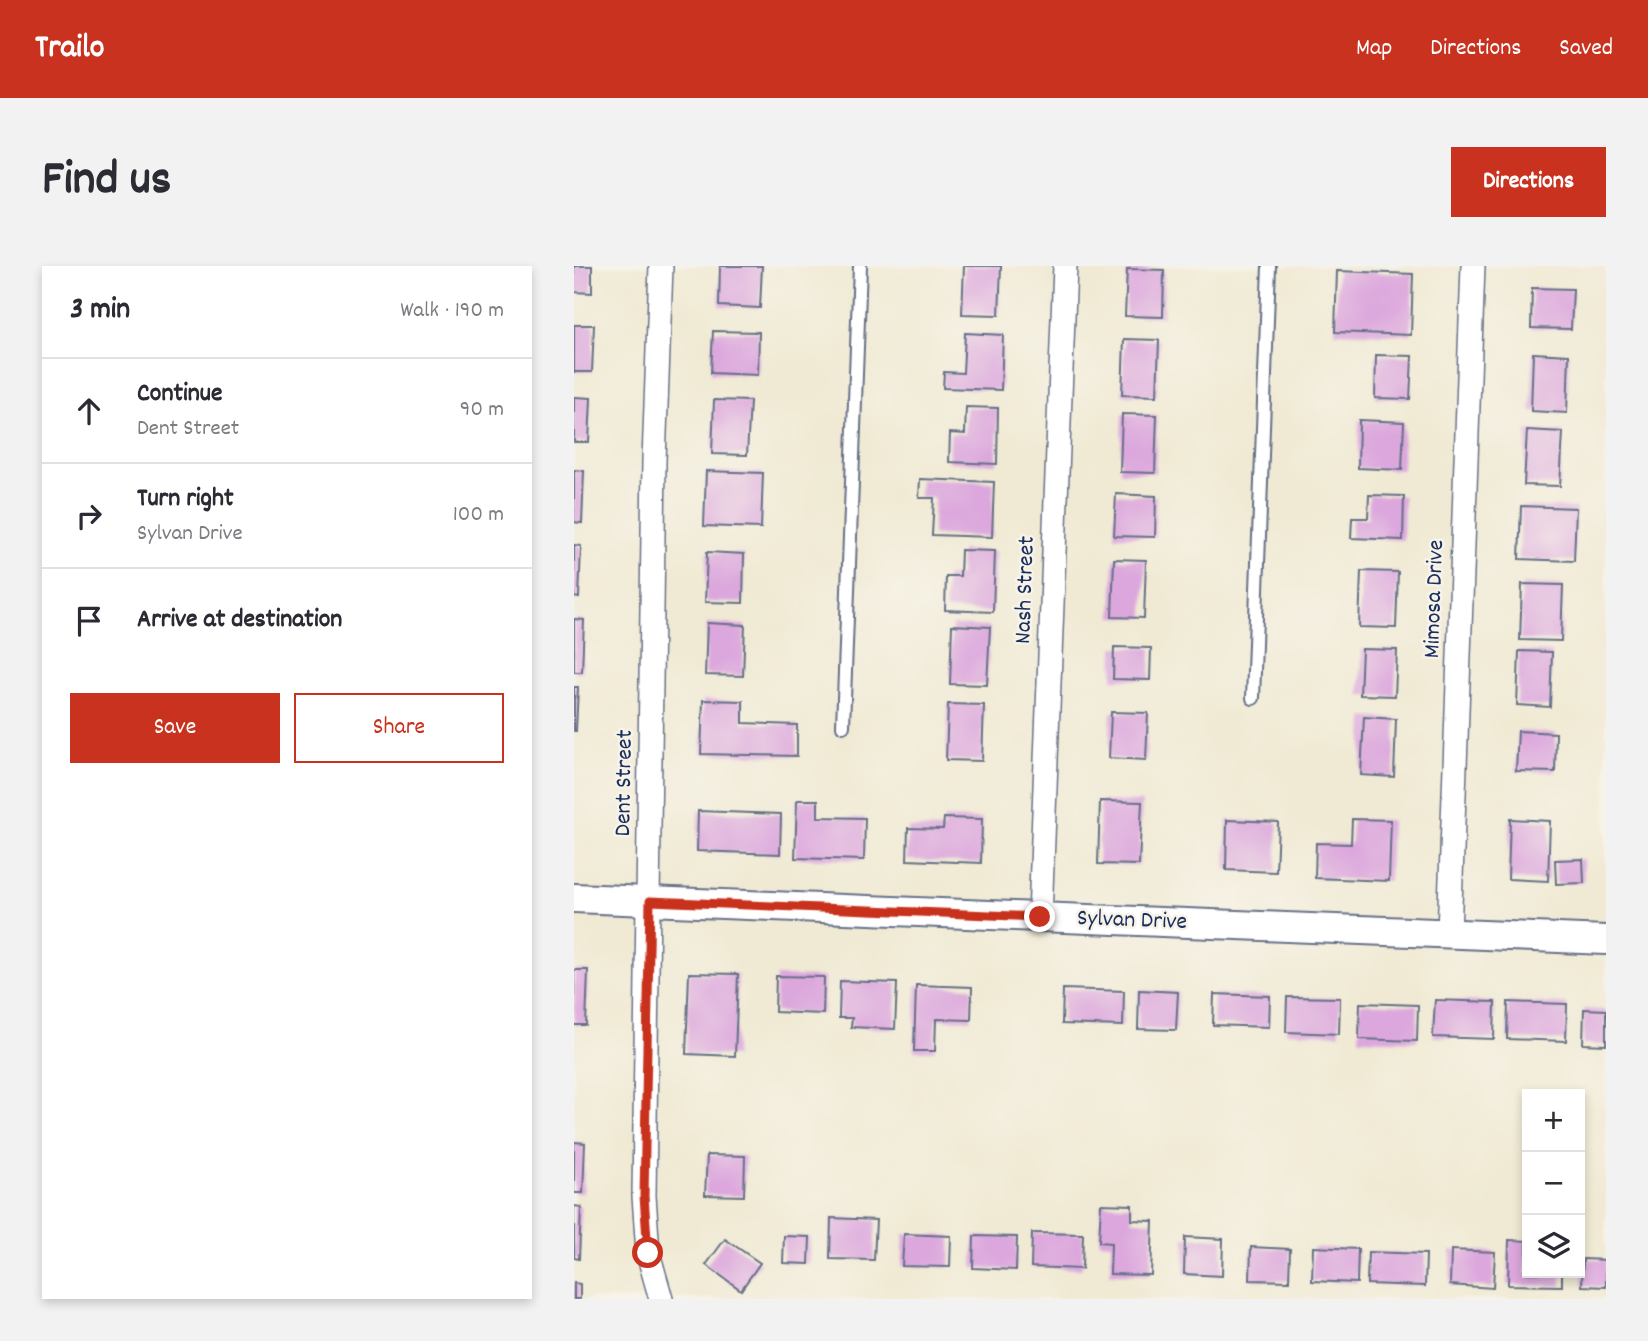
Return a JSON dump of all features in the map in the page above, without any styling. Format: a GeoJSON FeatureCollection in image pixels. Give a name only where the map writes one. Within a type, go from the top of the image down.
{"type":"FeatureCollection","features":[{"type":"Feature","properties":{"kind":"street","name":"Dent Street"},"geometry":{"type":"LineString","coordinates":[[661,266],[654,461],[644,1196],[648,1253],[661,1299]]}},
{"type":"Feature","properties":{"kind":"street","name":"Nash Street"},"geometry":{"type":"LineString","coordinates":[[1040,917],[1065,266]]}},
{"type":"Feature","properties":{"kind":"street","name":"Mimosa Drive"},"geometry":{"type":"LineString","coordinates":[[1450,934],[1473,266]]}},
{"type":"Feature","properties":{"kind":"street","name":"Sylvan Drive"},"geometry":{"type":"LineString","coordinates":[[574,898],[1606,940]]}},
{"type":"Feature","properties":{"kind":"lane"},"geometry":{"type":"LineString","coordinates":[[843,726],[860,266]]}},
{"type":"Feature","properties":{"kind":"lane"},"geometry":{"type":"LineString","coordinates":[[1253,698],[1269,266]]}},
{"type":"Feature","properties":{"kind":"building"},"geometry":{"type":"Polygon","coordinates":[[[574,266],[592,266],[592,293],[574,292],[574,266]]]}},
{"type":"Feature","properties":{"kind":"building"},"geometry":{"type":"Polygon","coordinates":[[[720,266],[762,266],[760,308],[719,306],[720,266]]]}},
{"type":"Feature","properties":{"kind":"building"},"geometry":{"type":"Polygon","coordinates":[[[964,266],[1001,266],[999,315],[962,314],[964,266]]]}},
{"type":"Feature","properties":{"kind":"building"},"geometry":{"type":"Polygon","coordinates":[[[1127,269],[1164,270],[1163,317],[1125,316],[1127,269]]]}},
{"type":"Feature","properties":{"kind":"building"},"geometry":{"type":"Polygon","coordinates":[[[1337,271],[1413,274],[1411,335],[1335,332],[1337,271]]]}},
{"type":"Feature","properties":{"kind":"building"},"geometry":{"type":"Polygon","coordinates":[[[1532,288],[1573,289],[1571,329],[1531,328],[1532,288]]]}},
{"type":"Feature","properties":{"kind":"building"},"geometry":{"type":"Polygon","coordinates":[[[574,325],[594,325],[592,372],[574,372],[574,325]]]}},
{"type":"Feature","properties":{"kind":"building"},"geometry":{"type":"Polygon","coordinates":[[[713,331],[759,332],[758,375],[711,373],[713,331]]]}},
{"type":"Feature","properties":{"kind":"building"},"geometry":{"type":"Polygon","coordinates":[[[965,333],[1003,335],[1001,390],[943,388],[944,372],[963,373],[965,333]]]}},
{"type":"Feature","properties":{"kind":"building"},"geometry":{"type":"Polygon","coordinates":[[[1124,339],[1159,340],[1157,396],[1122,395],[1124,339]]]}},
{"type":"Feature","properties":{"kind":"building"},"geometry":{"type":"Polygon","coordinates":[[[1533,353],[1569,355],[1567,413],[1531,411],[1533,353]]]}},
{"type":"Feature","properties":{"kind":"building"},"geometry":{"type":"Polygon","coordinates":[[[1376,355],[1412,356],[1410,399],[1375,398],[1376,355]]]}},
{"type":"Feature","properties":{"kind":"building"},"geometry":{"type":"Polygon","coordinates":[[[574,397],[591,398],[589,442],[574,442],[574,397]]]}},
{"type":"Feature","properties":{"kind":"building"},"geometry":{"type":"Polygon","coordinates":[[[714,400],[750,401],[747,455],[712,454],[714,400]]]}},
{"type":"Feature","properties":{"kind":"building"},"geometry":{"type":"Polygon","coordinates":[[[966,407],[998,408],[997,464],[949,462],[950,433],[965,434],[966,407]]]}},
{"type":"Feature","properties":{"kind":"building"},"geometry":{"type":"Polygon","coordinates":[[[1122,414],[1157,415],[1155,473],[1120,472],[1122,414]]]}},
{"type":"Feature","properties":{"kind":"building"},"geometry":{"type":"Polygon","coordinates":[[[1359,420],[1404,422],[1402,470],[1358,468],[1359,420]]]}},
{"type":"Feature","properties":{"kind":"building"},"geometry":{"type":"Polygon","coordinates":[[[1527,430],[1563,432],[1560,486],[1524,485],[1527,430]]]}},
{"type":"Feature","properties":{"kind":"building"},"geometry":{"type":"Polygon","coordinates":[[[574,470],[584,471],[582,523],[574,522],[574,470]]]}},
{"type":"Feature","properties":{"kind":"building"},"geometry":{"type":"Polygon","coordinates":[[[706,471],[763,473],[761,528],[704,526],[706,471]]]}},
{"type":"Feature","properties":{"kind":"building"},"geometry":{"type":"Polygon","coordinates":[[[920,479],[994,482],[992,537],[932,535],[934,498],[919,498],[920,479]]]}},
{"type":"Feature","properties":{"kind":"building"},"geometry":{"type":"Polygon","coordinates":[[[1116,494],[1156,496],[1155,537],[1114,536],[1116,494]]]}},
{"type":"Feature","properties":{"kind":"building"},"geometry":{"type":"Polygon","coordinates":[[[1369,495],[1404,496],[1403,540],[1351,538],[1352,518],[1368,518],[1369,495]]]}},
{"type":"Feature","properties":{"kind":"building"},"geometry":{"type":"Polygon","coordinates":[[[1521,506],[1576,508],[1574,561],[1519,559],[1521,506]]]}},
{"type":"Feature","properties":{"kind":"building"},"geometry":{"type":"Polygon","coordinates":[[[574,545],[581,546],[579,598],[574,597],[574,545]]]}},
{"type":"Feature","properties":{"kind":"building"},"geometry":{"type":"Polygon","coordinates":[[[961,550],[995,551],[993,612],[945,610],[946,576],[960,576],[961,550]]]}},
{"type":"Feature","properties":{"kind":"building"},"geometry":{"type":"Polygon","coordinates":[[[707,552],[744,554],[743,603],[705,602],[707,552]]]}},
{"type":"Feature","properties":{"kind":"building"},"geometry":{"type":"Polygon","coordinates":[[[1114,559],[1146,560],[1144,618],[1112,617],[1114,559]]]}},
{"type":"Feature","properties":{"kind":"building"},"geometry":{"type":"Polygon","coordinates":[[[1361,571],[1398,572],[1396,628],[1359,627],[1361,571]]]}},
{"type":"Feature","properties":{"kind":"building"},"geometry":{"type":"Polygon","coordinates":[[[1522,584],[1563,585],[1561,641],[1520,640],[1522,584]]]}},
{"type":"Feature","properties":{"kind":"building"},"geometry":{"type":"Polygon","coordinates":[[[574,619],[584,620],[582,672],[574,672],[574,619]]]}},
{"type":"Feature","properties":{"kind":"building"},"geometry":{"type":"Polygon","coordinates":[[[707,623],[745,625],[743,676],[705,675],[707,623]]]}},
{"type":"Feature","properties":{"kind":"building"},"geometry":{"type":"Polygon","coordinates":[[[952,625],[990,627],[987,685],[950,684],[952,625]]]}},
{"type":"Feature","properties":{"kind":"building"},"geometry":{"type":"Polygon","coordinates":[[[1114,647],[1151,648],[1150,680],[1113,679],[1114,647]]]}},
{"type":"Feature","properties":{"kind":"building"},"geometry":{"type":"Polygon","coordinates":[[[1362,649],[1397,650],[1395,696],[1360,695],[1362,649]]]}},
{"type":"Feature","properties":{"kind":"building"},"geometry":{"type":"Polygon","coordinates":[[[1519,651],[1552,652],[1550,707],[1517,705],[1519,651]]]}},
{"type":"Feature","properties":{"kind":"building"},"geometry":{"type":"Polygon","coordinates":[[[574,687],[578,687],[576,731],[574,731],[574,687]]]}},
{"type":"Feature","properties":{"kind":"building"},"geometry":{"type":"Polygon","coordinates":[[[703,700],[743,701],[743,723],[797,725],[797,756],[701,754],[703,700]]]}},
{"type":"Feature","properties":{"kind":"building"},"geometry":{"type":"Polygon","coordinates":[[[948,704],[984,705],[982,761],[946,760],[948,704]]]}},
{"type":"Feature","properties":{"kind":"building"},"geometry":{"type":"Polygon","coordinates":[[[1111,712],[1148,713],[1146,760],[1109,758],[1111,712]]]}},
{"type":"Feature","properties":{"kind":"building"},"geometry":{"type":"Polygon","coordinates":[[[1364,717],[1396,719],[1394,777],[1361,775],[1364,717]]]}},
{"type":"Feature","properties":{"kind":"building"},"geometry":{"type":"Polygon","coordinates":[[[1518,731],[1556,733],[1555,772],[1516,771],[1518,731]]]}},
{"type":"Feature","properties":{"kind":"building"},"geometry":{"type":"Polygon","coordinates":[[[797,800],[818,800],[818,817],[865,818],[864,860],[795,858],[797,800]]]}},
{"type":"Feature","properties":{"kind":"building"},"geometry":{"type":"Polygon","coordinates":[[[1100,801],[1142,802],[1139,865],[1098,864],[1100,801]]]}},
{"type":"Feature","properties":{"kind":"building"},"geometry":{"type":"Polygon","coordinates":[[[698,811],[781,814],[780,854],[697,851],[698,811]]]}},
{"type":"Feature","properties":{"kind":"building"},"geometry":{"type":"Polygon","coordinates":[[[944,818],[982,819],[981,863],[907,860],[908,828],[943,829],[944,818]]]}},
{"type":"Feature","properties":{"kind":"building"},"geometry":{"type":"Polygon","coordinates":[[[1352,819],[1391,820],[1389,881],[1315,878],[1316,843],[1351,844],[1352,819]]]}},
{"type":"Feature","properties":{"kind":"building"},"geometry":{"type":"Polygon","coordinates":[[[1510,819],[1550,821],[1548,881],[1508,879],[1510,819]]]}},
{"type":"Feature","properties":{"kind":"building"},"geometry":{"type":"Polygon","coordinates":[[[1227,820],[1278,822],[1276,872],[1226,870],[1227,820]]]}},
{"type":"Feature","properties":{"kind":"building"},"geometry":{"type":"Polygon","coordinates":[[[1583,859],[1584,883],[1556,884],[1555,860],[1583,859]]]}},
{"type":"Feature","properties":{"kind":"building"},"geometry":{"type":"Polygon","coordinates":[[[574,970],[588,970],[586,1025],[574,1025],[574,970]]]}},
{"type":"Feature","properties":{"kind":"building"},"geometry":{"type":"Polygon","coordinates":[[[689,973],[738,974],[735,1056],[686,1054],[689,973]]]}},
{"type":"Feature","properties":{"kind":"building"},"geometry":{"type":"Polygon","coordinates":[[[776,976],[824,977],[823,1014],[775,1012],[776,976]]]}},
{"type":"Feature","properties":{"kind":"building"},"geometry":{"type":"Polygon","coordinates":[[[840,981],[897,983],[895,1029],[851,1027],[852,1018],[839,1018],[840,981]]]}},
{"type":"Feature","properties":{"kind":"building"},"geometry":{"type":"Polygon","coordinates":[[[916,985],[972,987],[971,1020],[936,1019],[935,1051],[914,1051],[916,985]]]}},
{"type":"Feature","properties":{"kind":"building"},"geometry":{"type":"Polygon","coordinates":[[[1063,989],[1124,991],[1123,1026],[1062,1024],[1063,989]]]}},
{"type":"Feature","properties":{"kind":"building"},"geometry":{"type":"Polygon","coordinates":[[[1139,990],[1178,992],[1176,1030],[1138,1029],[1139,990]]]}},
{"type":"Feature","properties":{"kind":"building"},"geometry":{"type":"Polygon","coordinates":[[[1214,994],[1270,996],[1269,1027],[1213,1025],[1214,994]]]}},
{"type":"Feature","properties":{"kind":"building"},"geometry":{"type":"Polygon","coordinates":[[[1287,997],[1340,998],[1339,1034],[1286,1032],[1287,997]]]}},
{"type":"Feature","properties":{"kind":"building"},"geometry":{"type":"Polygon","coordinates":[[[1435,1000],[1495,1002],[1494,1039],[1433,1037],[1435,1000]]]}},
{"type":"Feature","properties":{"kind":"building"},"geometry":{"type":"Polygon","coordinates":[[[1508,1002],[1567,1004],[1566,1041],[1507,1039],[1508,1002]]]}},
{"type":"Feature","properties":{"kind":"building"},"geometry":{"type":"Polygon","coordinates":[[[1360,1003],[1418,1005],[1417,1041],[1359,1039],[1360,1003]]]}},
{"type":"Feature","properties":{"kind":"building"},"geometry":{"type":"Polygon","coordinates":[[[1584,1009],[1606,1010],[1606,1045],[1583,1044],[1584,1009]]]}},
{"type":"Feature","properties":{"kind":"building"},"geometry":{"type":"Polygon","coordinates":[[[574,1142],[585,1143],[583,1193],[574,1193],[574,1142]]]}},
{"type":"Feature","properties":{"kind":"building"},"geometry":{"type":"Polygon","coordinates":[[[707,1155],[745,1156],[744,1196],[705,1195],[707,1155]]]}},
{"type":"Feature","properties":{"kind":"building"},"geometry":{"type":"Polygon","coordinates":[[[1101,1204],[1132,1205],[1132,1220],[1153,1221],[1151,1275],[1110,1274],[1111,1243],[1099,1242],[1101,1204]]]}},
{"type":"Feature","properties":{"kind":"building"},"geometry":{"type":"Polygon","coordinates":[[[574,1206],[581,1207],[579,1259],[574,1258],[574,1206]]]}},
{"type":"Feature","properties":{"kind":"building"},"geometry":{"type":"Polygon","coordinates":[[[831,1218],[876,1220],[874,1260],[830,1259],[831,1218]]]}},
{"type":"Feature","properties":{"kind":"building"},"geometry":{"type":"Polygon","coordinates":[[[1032,1233],[1083,1234],[1082,1269],[1031,1267],[1032,1233]]]}},
{"type":"Feature","properties":{"kind":"building"},"geometry":{"type":"Polygon","coordinates":[[[904,1234],[951,1236],[950,1267],[902,1266],[904,1234]]]}},
{"type":"Feature","properties":{"kind":"building"},"geometry":{"type":"Polygon","coordinates":[[[784,1236],[810,1237],[809,1264],[783,1263],[784,1236]]]}},
{"type":"Feature","properties":{"kind":"building"},"geometry":{"type":"Polygon","coordinates":[[[974,1236],[1017,1237],[1016,1270],[973,1268],[974,1236]]]}},
{"type":"Feature","properties":{"kind":"building"},"geometry":{"type":"Polygon","coordinates":[[[1185,1237],[1223,1239],[1222,1276],[1184,1274],[1185,1237]]]}},
{"type":"Feature","properties":{"kind":"building"},"geometry":{"type":"Polygon","coordinates":[[[725,1239],[760,1263],[741,1290],[706,1265],[725,1239]]]}},
{"type":"Feature","properties":{"kind":"building"},"geometry":{"type":"Polygon","coordinates":[[[1509,1240],[1522,1241],[1522,1278],[1562,1278],[1562,1286],[1508,1285],[1509,1240]]]}},
{"type":"Feature","properties":{"kind":"building"},"geometry":{"type":"Polygon","coordinates":[[[1251,1247],[1290,1249],[1289,1281],[1250,1280],[1251,1247]]]}},
{"type":"Feature","properties":{"kind":"building"},"geometry":{"type":"Polygon","coordinates":[[[1313,1247],[1358,1249],[1357,1283],[1312,1281],[1313,1247]]]}},
{"type":"Feature","properties":{"kind":"building"},"geometry":{"type":"Polygon","coordinates":[[[1451,1250],[1495,1252],[1493,1288],[1450,1285],[1451,1250]]]}},
{"type":"Feature","properties":{"kind":"building"},"geometry":{"type":"Polygon","coordinates":[[[1368,1252],[1426,1254],[1425,1286],[1367,1284],[1368,1252]]]}},
{"type":"Feature","properties":{"kind":"building"},"geometry":{"type":"Polygon","coordinates":[[[1585,1259],[1606,1260],[1606,1287],[1582,1286],[1585,1259]]]}},
{"type":"Feature","properties":{"kind":"building"},"geometry":{"type":"Polygon","coordinates":[[[574,1283],[580,1284],[580,1299],[574,1299],[574,1283]]]}},
{"type":"Feature","properties":{"kind":"route"},"geometry":{"type":"LineString","coordinates":[[648,1253],[644,1196],[650,901],[1040,917]]}}]}
